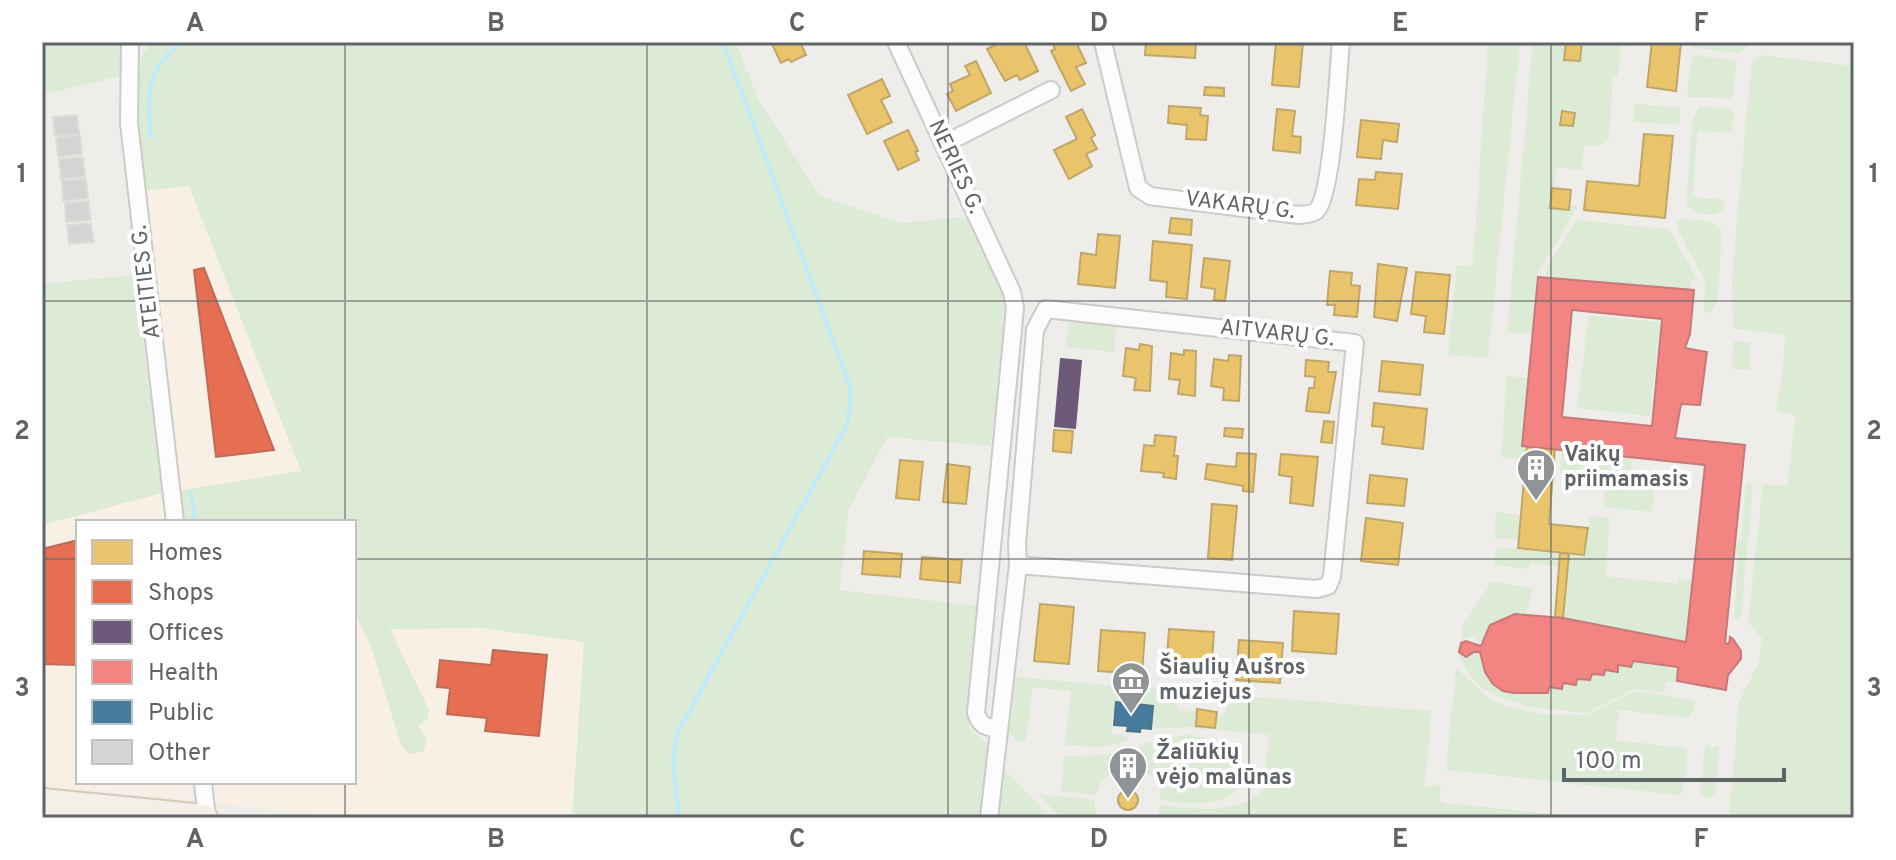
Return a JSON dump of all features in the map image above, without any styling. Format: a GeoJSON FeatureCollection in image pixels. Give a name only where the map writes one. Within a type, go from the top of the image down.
{"type":"FeatureCollection","features":[{"type":"Feature","properties":{"kind":"main road"},"geometry":{"type":"LineString","coordinates":[[42,802],[206,818]]}},
{"type":"Feature","properties":{"kind":"street","name":"NERIES G."},"geometry":{"type":"LineString","coordinates":[[896,42],[1012,292],[1015,308],[976,713],[984,726],[999,729]]}},
{"type":"Feature","properties":{"kind":"street","name":"VAKARŲ G."},"geometry":{"type":"LineString","coordinates":[[1103,42],[1138,188],[1150,196],[1284,214],[1311,214],[1318,210],[1329,171],[1341,42]]}},
{"type":"Feature","properties":{"kind":"street","name":"ATEITIES G."},"geometry":{"type":"LineString","coordinates":[[133,43],[129,123],[175,520]]}},
{"type":"Feature","properties":{"kind":"street"},"geometry":{"type":"LineString","coordinates":[[944,144],[1051,90]]}},
{"type":"Feature","properties":{"kind":"street","name":"AITVARŲ G."},"geometry":{"type":"LineString","coordinates":[[989,818],[1018,565],[1017,544],[1035,330],[1046,309],[1355,343],[1332,577],[1328,586],[1317,589],[1018,565]]}},
{"type":"Feature","properties":{"kind":"street"},"geometry":{"type":"LineString","coordinates":[[203,784],[206,818]]}},
{"type":"Feature","properties":{"kind":"shaded area"},"geometry":{"type":"Polygon","coordinates":[[[189,186],[301,471],[178,491],[141,191],[189,186]]]}},
{"type":"Feature","properties":{"kind":"shaded area"},"geometry":{"type":"Polygon","coordinates":[[[162,493],[165,520],[76,520],[76,784],[191,784],[193,800],[92,790],[42,793],[42,525],[162,493]]]}},
{"type":"Feature","properties":{"kind":"shaded area"},"geometry":{"type":"Polygon","coordinates":[[[356,555],[390,629],[481,628],[584,642],[572,818],[350,818],[212,803],[210,784],[356,784],[356,555]]]}},
{"type":"Feature","properties":{"kind":"green space"},"geometry":{"type":"Polygon","coordinates":[[[42,42],[121,42],[120,76],[42,95],[42,42]]]}},
{"type":"Feature","properties":{"kind":"green space"},"geometry":{"type":"Polygon","coordinates":[[[152,42],[736,42],[758,99],[820,196],[902,223],[972,216],[1005,297],[1006,335],[990,446],[887,437],[848,511],[840,590],[977,606],[969,728],[990,746],[983,818],[572,818],[584,642],[481,628],[390,629],[429,710],[427,720],[418,726],[427,739],[424,751],[409,754],[401,745],[371,647],[356,616],[356,520],[182,520],[178,491],[301,471],[189,186],[141,191],[133,105],[136,72],[152,42]]]}},
{"type":"Feature","properties":{"kind":"green space"},"geometry":{"type":"Polygon","coordinates":[[[1488,42],[1520,42],[1488,358],[1448,355],[1457,265],[1473,266],[1488,42]]]}},
{"type":"Feature","properties":{"kind":"green space"},"geometry":{"type":"Polygon","coordinates":[[[1533,42],[1566,42],[1564,60],[1579,61],[1582,42],[1621,42],[1618,76],[1613,77],[1609,140],[1598,146],[1585,145],[1581,170],[1557,167],[1550,208],[1569,210],[1569,205],[1578,206],[1538,273],[1533,335],[1507,332],[1533,42]]]}},
{"type":"Feature","properties":{"kind":"green space"},"geometry":{"type":"Polygon","coordinates":[[[1693,42],[1752,42],[1739,53],[1693,48],[1693,42]]]}},
{"type":"Feature","properties":{"kind":"green space"},"geometry":{"type":"Polygon","coordinates":[[[1692,55],[1737,60],[1732,98],[1687,97],[1692,55]]]}},
{"type":"Feature","properties":{"kind":"green space"},"geometry":{"type":"Polygon","coordinates":[[[1762,55],[1854,66],[1854,818],[1729,818],[1739,701],[1759,663],[1762,638],[1748,623],[1763,484],[1787,486],[1796,415],[1777,412],[1786,335],[1733,326],[1732,278],[1751,67],[1754,60],[1762,55]]]}},
{"type":"Feature","properties":{"kind":"green space"},"geometry":{"type":"Polygon","coordinates":[[[1635,104],[1680,107],[1679,125],[1634,122],[1635,104]]]}},
{"type":"Feature","properties":{"kind":"green space"},"geometry":{"type":"Polygon","coordinates":[[[1700,106],[1730,109],[1733,113],[1732,133],[1698,131],[1692,197],[1725,200],[1723,209],[1709,214],[1699,213],[1686,204],[1693,117],[1700,106]]]}},
{"type":"Feature","properties":{"kind":"green space"},"geometry":{"type":"Polygon","coordinates":[[[1677,219],[1709,222],[1722,233],[1717,302],[1711,311],[1704,313],[1705,282],[1677,227],[1677,219]]]}},
{"type":"Feature","properties":{"kind":"green space"},"geometry":{"type":"Polygon","coordinates":[[[1576,220],[1669,229],[1698,281],[1691,281],[1691,290],[1545,278],[1547,268],[1576,220]]]}},
{"type":"Feature","properties":{"kind":"green space"},"geometry":{"type":"Polygon","coordinates":[[[135,275],[162,493],[42,525],[42,284],[135,275]]]}},
{"type":"Feature","properties":{"kind":"green space"},"geometry":{"type":"Polygon","coordinates":[[[1589,315],[1660,322],[1650,416],[1577,408],[1589,315]]]}},
{"type":"Feature","properties":{"kind":"green space"},"geometry":{"type":"Polygon","coordinates":[[[1069,320],[1117,325],[1114,352],[1066,347],[1069,320]]]}},
{"type":"Feature","properties":{"kind":"green space"},"geometry":{"type":"Polygon","coordinates":[[[1734,341],[1750,342],[1749,370],[1731,369],[1734,341]]]}},
{"type":"Feature","properties":{"kind":"green space"},"geometry":{"type":"Polygon","coordinates":[[[1507,376],[1529,378],[1522,445],[1527,446],[1526,460],[1501,457],[1507,376]]]}},
{"type":"Feature","properties":{"kind":"green space"},"geometry":{"type":"Polygon","coordinates":[[[1562,449],[1591,452],[1590,470],[1577,470],[1574,475],[1560,473],[1562,449]]]}},
{"type":"Feature","properties":{"kind":"green space"},"geometry":{"type":"Polygon","coordinates":[[[1600,453],[1632,456],[1631,475],[1598,472],[1600,453]]]}},
{"type":"Feature","properties":{"kind":"green space"},"geometry":{"type":"Polygon","coordinates":[[[1606,482],[1654,487],[1652,512],[1603,507],[1606,482]]]}},
{"type":"Feature","properties":{"kind":"green space"},"geometry":{"type":"Polygon","coordinates":[[[1746,483],[1753,484],[1741,619],[1734,618],[1738,554],[1733,557],[1735,544],[1741,540],[1746,483]]]}},
{"type":"Feature","properties":{"kind":"green space"},"geometry":{"type":"Polygon","coordinates":[[[1496,512],[1521,515],[1518,540],[1494,538],[1496,512]]]}},
{"type":"Feature","properties":{"kind":"green space"},"geometry":{"type":"Polygon","coordinates":[[[1590,516],[1610,518],[1605,576],[1678,584],[1679,579],[1693,580],[1686,642],[1563,618],[1569,554],[1585,556],[1590,516]]]}},
{"type":"Feature","properties":{"kind":"green space"},"geometry":{"type":"Polygon","coordinates":[[[1496,547],[1560,553],[1559,567],[1530,563],[1529,569],[1494,565],[1496,547]]]}},
{"type":"Feature","properties":{"kind":"green space"},"geometry":{"type":"Polygon","coordinates":[[[1492,582],[1533,588],[1526,614],[1499,620],[1489,629],[1482,642],[1477,642],[1474,635],[1462,640],[1461,628],[1492,582]]]}},
{"type":"Feature","properties":{"kind":"green space"},"geometry":{"type":"Polygon","coordinates":[[[1457,652],[1466,657],[1480,652],[1488,677],[1494,684],[1513,691],[1548,693],[1549,687],[1561,689],[1563,683],[1576,685],[1577,679],[1590,680],[1592,674],[1604,675],[1605,670],[1617,671],[1618,665],[1631,667],[1633,661],[1678,667],[1677,682],[1666,682],[1664,692],[1634,689],[1586,713],[1530,707],[1501,698],[1481,687],[1472,679],[1457,652]]]}},
{"type":"Feature","properties":{"kind":"green space"},"geometry":{"type":"Polygon","coordinates":[[[1456,668],[1491,700],[1547,715],[1586,715],[1636,691],[1696,700],[1690,718],[1619,710],[1616,741],[1687,748],[1686,780],[1680,795],[1446,770],[1456,668]]]}},
{"type":"Feature","properties":{"kind":"green space"},"geometry":{"type":"Polygon","coordinates":[[[1014,677],[1431,711],[1425,787],[1441,784],[1439,799],[1443,803],[1630,818],[1156,818],[1160,805],[1215,809],[1253,798],[1264,789],[1269,735],[1189,727],[1157,728],[1115,714],[1112,715],[1111,733],[1128,737],[1127,741],[1102,747],[1065,745],[1071,691],[1032,687],[1026,742],[1019,742],[1008,732],[1014,677]],[[1176,693],[1175,700],[1180,711],[1205,712],[1217,718],[1225,714],[1228,698],[1176,693]]]}},
{"type":"Feature","properties":{"kind":"green space"},"geometry":{"type":"Polygon","coordinates":[[[1191,735],[1221,743],[1236,755],[1243,771],[1239,787],[1233,794],[1208,803],[1161,800],[1159,780],[1138,768],[1140,745],[1191,735]]]}},
{"type":"Feature","properties":{"kind":"green space"},"geometry":{"type":"Polygon","coordinates":[[[1705,743],[1713,748],[1719,745],[1715,795],[1707,799],[1700,794],[1705,743]]]}},
{"type":"Feature","properties":{"kind":"green space"},"geometry":{"type":"Polygon","coordinates":[[[1127,750],[1127,767],[1107,776],[1096,795],[1061,791],[1064,756],[1104,755],[1127,750]]]}},
{"type":"Feature","properties":{"kind":"green space"},"geometry":{"type":"Polygon","coordinates":[[[1004,770],[1051,818],[998,818],[1004,770]]]}},
{"type":"Feature","properties":{"kind":"green space"},"geometry":{"type":"Polygon","coordinates":[[[1038,794],[1095,800],[1099,818],[1061,818],[1038,794]]]}},
{"type":"Feature","properties":{"kind":"building: Homes"},"geometry":{"type":"Polygon","coordinates":[[[771,42],[800,42],[806,55],[781,63],[771,42]]]}},
{"type":"Feature","properties":{"kind":"building: Homes"},"geometry":{"type":"Polygon","coordinates":[[[1001,42],[1024,42],[1038,71],[1020,80],[1017,75],[1005,81],[987,49],[1001,42]]]}},
{"type":"Feature","properties":{"kind":"building: Homes"},"geometry":{"type":"Polygon","coordinates":[[[1052,42],[1076,42],[1086,63],[1076,67],[1085,84],[1071,91],[1051,51],[1055,49],[1052,42]]]}},
{"type":"Feature","properties":{"kind":"building: Homes"},"geometry":{"type":"Polygon","coordinates":[[[1146,42],[1196,42],[1195,58],[1145,55],[1146,42]]]}},
{"type":"Feature","properties":{"kind":"building: Homes"},"geometry":{"type":"Polygon","coordinates":[[[1276,42],[1303,42],[1299,87],[1272,85],[1276,42]]]}},
{"type":"Feature","properties":{"kind":"building: Homes"},"geometry":{"type":"Polygon","coordinates":[[[1566,42],[1582,42],[1580,61],[1564,60],[1566,42]]]}},
{"type":"Feature","properties":{"kind":"building: Homes"},"geometry":{"type":"Polygon","coordinates":[[[1652,42],[1681,42],[1676,91],[1647,87],[1652,42]]]}},
{"type":"Feature","properties":{"kind":"building: Homes"},"geometry":{"type":"Polygon","coordinates":[[[976,61],[991,93],[956,111],[947,94],[953,91],[950,84],[970,75],[965,66],[976,61]]]}},
{"type":"Feature","properties":{"kind":"building: Homes"},"geometry":{"type":"Polygon","coordinates":[[[882,79],[890,96],[881,100],[892,122],[867,134],[848,95],[882,79]]]}},
{"type":"Feature","properties":{"kind":"building: Homes"},"geometry":{"type":"Polygon","coordinates":[[[1205,87],[1224,88],[1224,96],[1204,95],[1205,87]]]}},
{"type":"Feature","properties":{"kind":"building: Homes"},"geometry":{"type":"Polygon","coordinates":[[[1169,106],[1201,108],[1200,115],[1208,116],[1206,140],[1186,139],[1187,125],[1168,123],[1169,106]]]}},
{"type":"Feature","properties":{"kind":"building: Homes"},"geometry":{"type":"Polygon","coordinates":[[[1082,109],[1095,135],[1091,138],[1097,149],[1086,154],[1092,166],[1069,179],[1054,150],[1077,139],[1066,117],[1082,109]]]}},
{"type":"Feature","properties":{"kind":"building: Homes"},"geometry":{"type":"Polygon","coordinates":[[[1277,109],[1295,111],[1292,136],[1301,137],[1300,153],[1273,150],[1277,109]]]}},
{"type":"Feature","properties":{"kind":"building: Homes"},"geometry":{"type":"Polygon","coordinates":[[[1562,111],[1575,113],[1573,126],[1560,125],[1562,111]]]}},
{"type":"Feature","properties":{"kind":"building: Homes"},"geometry":{"type":"Polygon","coordinates":[[[1361,120],[1399,124],[1397,142],[1383,140],[1381,159],[1357,157],[1361,120]]]}},
{"type":"Feature","properties":{"kind":"building: Homes"},"geometry":{"type":"Polygon","coordinates":[[[908,130],[919,160],[898,170],[884,141],[908,130]]]}},
{"type":"Feature","properties":{"kind":"building: Homes"},"geometry":{"type":"Polygon","coordinates":[[[1644,134],[1673,136],[1665,218],[1584,210],[1587,181],[1639,186],[1644,134]]]}},
{"type":"Feature","properties":{"kind":"building: Homes"},"geometry":{"type":"Polygon","coordinates":[[[1376,172],[1402,174],[1398,209],[1356,205],[1359,179],[1375,180],[1376,172]]]}},
{"type":"Feature","properties":{"kind":"building: Homes"},"geometry":{"type":"Polygon","coordinates":[[[1552,188],[1571,190],[1569,210],[1550,208],[1552,188]]]}},
{"type":"Feature","properties":{"kind":"building: Homes"},"geometry":{"type":"Polygon","coordinates":[[[1171,218],[1192,220],[1191,235],[1169,233],[1171,218]]]}},
{"type":"Feature","properties":{"kind":"building: Homes"},"geometry":{"type":"Polygon","coordinates":[[[1098,234],[1120,236],[1115,288],[1078,284],[1081,253],[1096,255],[1098,234]]]}},
{"type":"Feature","properties":{"kind":"building: Homes"},"geometry":{"type":"Polygon","coordinates":[[[1153,241],[1192,245],[1187,299],[1166,297],[1167,282],[1150,280],[1153,241]]]}},
{"type":"Feature","properties":{"kind":"building: Homes"},"geometry":{"type":"Polygon","coordinates":[[[1204,258],[1230,261],[1225,301],[1214,300],[1215,289],[1201,287],[1204,258]]]}},
{"type":"Feature","properties":{"kind":"building: Homes"},"geometry":{"type":"Polygon","coordinates":[[[1378,264],[1407,268],[1397,321],[1374,317],[1378,264]]]}},
{"type":"Feature","properties":{"kind":"building: Homes"},"geometry":{"type":"Polygon","coordinates":[[[1330,271],[1352,273],[1351,285],[1360,286],[1357,317],[1334,315],[1335,305],[1327,305],[1330,271]]]}},
{"type":"Feature","properties":{"kind":"building: Homes"},"geometry":{"type":"Polygon","coordinates":[[[1416,272],[1450,275],[1444,334],[1424,332],[1426,316],[1411,314],[1416,272]]]}},
{"type":"Feature","properties":{"kind":"building: Homes"},"geometry":{"type":"Polygon","coordinates":[[[1140,344],[1152,346],[1150,391],[1134,390],[1136,378],[1123,376],[1126,348],[1139,350],[1140,344]]]}},
{"type":"Feature","properties":{"kind":"building: Homes"},"geometry":{"type":"Polygon","coordinates":[[[1184,350],[1196,351],[1195,396],[1178,394],[1180,380],[1169,379],[1171,353],[1184,355],[1184,350]]]}},
{"type":"Feature","properties":{"kind":"building: Homes"},"geometry":{"type":"Polygon","coordinates":[[[1229,355],[1241,356],[1239,401],[1223,400],[1224,388],[1211,386],[1214,359],[1228,361],[1229,355]]]}},
{"type":"Feature","properties":{"kind":"building: Homes"},"geometry":{"type":"Polygon","coordinates":[[[1306,360],[1329,362],[1328,372],[1336,372],[1329,413],[1306,411],[1309,388],[1314,388],[1315,377],[1305,376],[1306,360]]]}},
{"type":"Feature","properties":{"kind":"building: Homes"},"geometry":{"type":"Polygon","coordinates":[[[1382,361],[1423,365],[1420,395],[1379,391],[1382,361]]]}},
{"type":"Feature","properties":{"kind":"building: Homes"},"geometry":{"type":"Polygon","coordinates":[[[1374,403],[1427,409],[1423,449],[1382,444],[1384,427],[1372,426],[1374,403]]]}},
{"type":"Feature","properties":{"kind":"building: Homes"},"geometry":{"type":"Polygon","coordinates":[[[1324,421],[1334,422],[1332,443],[1321,442],[1324,421]]]}},
{"type":"Feature","properties":{"kind":"building: Homes"},"geometry":{"type":"Polygon","coordinates":[[[1225,428],[1243,429],[1242,438],[1224,436],[1225,428]]]}},
{"type":"Feature","properties":{"kind":"building: Homes"},"geometry":{"type":"Polygon","coordinates":[[[1054,430],[1073,431],[1071,453],[1053,451],[1054,430]]]}},
{"type":"Feature","properties":{"kind":"building: Homes"},"geometry":{"type":"Polygon","coordinates":[[[1155,435],[1176,437],[1176,479],[1163,477],[1164,473],[1141,471],[1144,445],[1154,446],[1155,435]]]}},
{"type":"Feature","properties":{"kind":"building: Homes","name":"Vaikų priimamasis"},"geometry":{"type":"Polygon","coordinates":[[[1527,446],[1555,448],[1549,524],[1588,528],[1584,555],[1518,548],[1527,446]]]}},
{"type":"Feature","properties":{"kind":"building: Homes"},"geometry":{"type":"Polygon","coordinates":[[[1237,453],[1256,454],[1253,492],[1243,491],[1243,486],[1205,479],[1207,464],[1236,467],[1237,453]]]}},
{"type":"Feature","properties":{"kind":"building: Homes"},"geometry":{"type":"Polygon","coordinates":[[[1281,454],[1318,457],[1313,506],[1290,503],[1292,477],[1279,475],[1281,454]]]}},
{"type":"Feature","properties":{"kind":"building: Homes"},"geometry":{"type":"Polygon","coordinates":[[[900,460],[923,462],[919,500],[896,498],[900,460]]]}},
{"type":"Feature","properties":{"kind":"building: Homes"},"geometry":{"type":"Polygon","coordinates":[[[947,464],[970,467],[966,504],[943,502],[947,464]]]}},
{"type":"Feature","properties":{"kind":"building: Homes"},"geometry":{"type":"Polygon","coordinates":[[[1370,475],[1407,479],[1404,506],[1367,503],[1370,475]]]}},
{"type":"Feature","properties":{"kind":"building: Homes"},"geometry":{"type":"Polygon","coordinates":[[[1212,504],[1237,506],[1232,560],[1208,558],[1212,504]]]}},
{"type":"Feature","properties":{"kind":"building: Homes"},"geometry":{"type":"Polygon","coordinates":[[[1366,518],[1403,523],[1398,565],[1361,561],[1366,518]]]}},
{"type":"Feature","properties":{"kind":"building: Homes"},"geometry":{"type":"Polygon","coordinates":[[[864,551],[902,554],[900,577],[862,574],[864,551]]]}},
{"type":"Feature","properties":{"kind":"building: Homes"},"geometry":{"type":"Polygon","coordinates":[[[1560,553],[1569,554],[1563,618],[1555,617],[1560,553]]]}},
{"type":"Feature","properties":{"kind":"building: Homes"},"geometry":{"type":"Polygon","coordinates":[[[922,557],[962,560],[960,583],[920,579],[922,557]]]}},
{"type":"Feature","properties":{"kind":"building: Homes"},"geometry":{"type":"Polygon","coordinates":[[[1040,604],[1074,607],[1069,664],[1034,661],[1040,604]]]}},
{"type":"Feature","properties":{"kind":"building: Homes"},"geometry":{"type":"Polygon","coordinates":[[[1294,611],[1339,614],[1336,654],[1292,651],[1294,611]]]}},
{"type":"Feature","properties":{"kind":"building: Homes"},"geometry":{"type":"Polygon","coordinates":[[[1169,629],[1214,632],[1211,673],[1166,670],[1169,629]]]}},
{"type":"Feature","properties":{"kind":"building: Homes"},"geometry":{"type":"Polygon","coordinates":[[[1101,630],[1145,633],[1142,674],[1098,671],[1101,630]]]}},
{"type":"Feature","properties":{"kind":"building: Homes"},"geometry":{"type":"Polygon","coordinates":[[[1239,640],[1283,643],[1280,683],[1236,680],[1239,640]]]}},
{"type":"Feature","properties":{"kind":"building: Homes"},"geometry":{"type":"Polygon","coordinates":[[[1197,709],[1217,712],[1215,728],[1196,726],[1197,709]]]}},
{"type":"Feature","properties":{"kind":"building: Homes","name":"Žaliūkių vėjo malūnas"},"geometry":{"type":"Polygon","coordinates":[[[1124,790],[1132,790],[1138,800],[1132,810],[1124,810],[1118,804],[1118,796],[1124,790]]]}},
{"type":"Feature","properties":{"kind":"building: Shops"},"geometry":{"type":"Polygon","coordinates":[[[204,268],[274,450],[216,457],[194,270],[204,268]]]}},
{"type":"Feature","properties":{"kind":"building: Shops"},"geometry":{"type":"Polygon","coordinates":[[[76,540],[76,665],[42,664],[42,549],[76,540]]]}},
{"type":"Feature","properties":{"kind":"building: Shops"},"geometry":{"type":"Polygon","coordinates":[[[493,650],[547,655],[539,736],[485,731],[487,718],[447,714],[450,688],[437,687],[440,660],[491,665],[493,650]]]}},
{"type":"Feature","properties":{"kind":"building: Offices"},"geometry":{"type":"Polygon","coordinates":[[[1061,359],[1081,361],[1075,428],[1055,426],[1061,359]]]}},
{"type":"Feature","properties":{"kind":"building: Health"},"geometry":{"type":"Polygon","coordinates":[[[1538,277],[1694,290],[1690,334],[1685,348],[1707,352],[1700,405],[1681,404],[1675,438],[1745,445],[1725,643],[1729,644],[1730,637],[1733,639],[1741,651],[1741,659],[1728,675],[1726,690],[1677,681],[1678,667],[1633,661],[1631,667],[1618,665],[1618,672],[1605,670],[1604,675],[1592,674],[1590,680],[1577,679],[1576,685],[1563,683],[1562,689],[1549,687],[1548,693],[1514,693],[1503,691],[1493,684],[1485,672],[1480,652],[1466,657],[1459,652],[1461,643],[1466,641],[1481,646],[1490,625],[1515,614],[1563,618],[1686,642],[1705,465],[1522,446],[1538,277]],[[1572,310],[1562,417],[1652,426],[1662,319],[1572,310]]]}},
{"type":"Feature","properties":{"kind":"building: Public"},"geometry":{"type":"Polygon","coordinates":[[[1116,702],[1153,706],[1151,729],[1127,731],[1128,726],[1114,725],[1116,702]]]}},
{"type":"Feature","properties":{"kind":"building: Other"},"geometry":{"type":"Polygon","coordinates":[[[77,115],[79,134],[55,136],[53,117],[77,115]]]}},
{"type":"Feature","properties":{"kind":"building: Other"},"geometry":{"type":"Polygon","coordinates":[[[80,135],[82,154],[58,157],[56,137],[80,135]]]}},
{"type":"Feature","properties":{"kind":"building: Other"},"geometry":{"type":"Polygon","coordinates":[[[83,157],[85,177],[61,179],[59,159],[83,157]]]}},
{"type":"Feature","properties":{"kind":"building: Other"},"geometry":{"type":"Polygon","coordinates":[[[86,179],[88,198],[63,201],[62,181],[86,179]]]}},
{"type":"Feature","properties":{"kind":"building: Other"},"geometry":{"type":"Polygon","coordinates":[[[88,201],[91,220],[66,222],[65,203],[88,201]]]}},
{"type":"Feature","properties":{"kind":"building: Other"},"geometry":{"type":"Polygon","coordinates":[[[91,223],[94,242],[69,244],[67,225],[91,223]]]}},
{"type":"Feature","properties":{"kind":"waterway"},"geometry":{"type":"LineString","coordinates":[[151,137],[149,96],[155,72],[161,62],[183,42]]}},
{"type":"Feature","properties":{"kind":"waterway"},"geometry":{"type":"LineString","coordinates":[[679,818],[673,760],[678,732],[848,423],[851,389],[723,42]]}},
{"type":"Feature","properties":{"kind":"waterway"},"geometry":{"type":"LineString","coordinates":[[191,491],[195,520]]}},
{"type":"Feature","properties":{"kind":"place","name":"Vaikų priimamasis"},"geometry":{"type":"Point","coordinates":[1536,502]}},
{"type":"Feature","properties":{"kind":"place","name":"Šiaulių Aušros muziejus"},"geometry":{"type":"Point","coordinates":[1131,715]}},
{"type":"Feature","properties":{"kind":"place","name":"Žaliūkių vėjo malūnas"},"geometry":{"type":"Point","coordinates":[1128,800]}}]}
